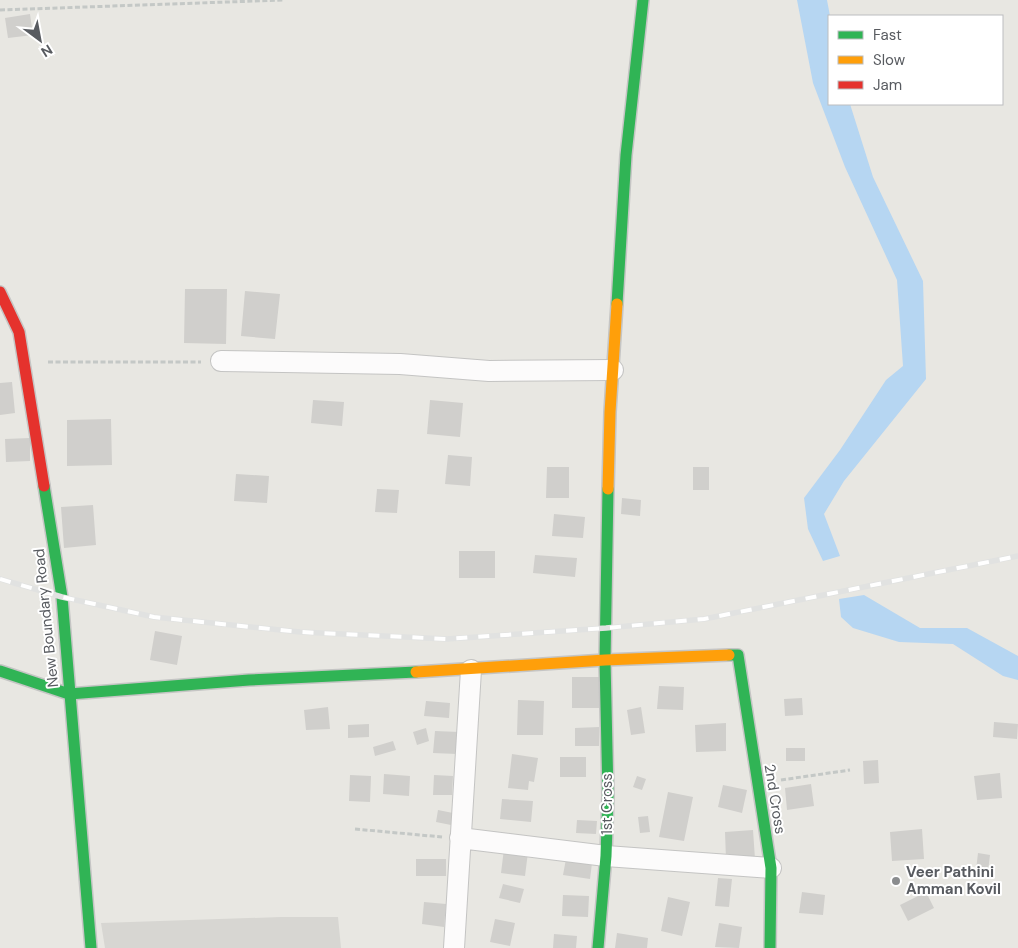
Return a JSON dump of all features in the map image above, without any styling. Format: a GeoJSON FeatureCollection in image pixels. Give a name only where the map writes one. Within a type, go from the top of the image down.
{"type":"FeatureCollection","features":[{"type":"Feature","properties":{"kind":"street","name":"1st Cross"},"geometry":{"type":"LineString","coordinates":[[598,948],[606,856],[608,795],[605,660],[610,412],[626,155],[643,0]]}},
{"type":"Feature","properties":{"kind":"street","name":"New Boundary Road"},"geometry":{"type":"LineString","coordinates":[[0,292],[19,332],[62,597],[91,948]]}},
{"type":"Feature","properties":{"kind":"street"},"geometry":{"type":"LineString","coordinates":[[215,361],[400,364],[489,371],[613,370]]}},
{"type":"Feature","properties":{"kind":"street","name":"2nd Cross"},"geometry":{"type":"LineString","coordinates":[[605,660],[738,656],[771,868],[770,948]]}},
{"type":"Feature","properties":{"kind":"street"},"geometry":{"type":"LineString","coordinates":[[0,671],[69,694],[249,680],[471,670],[605,660]]}},
{"type":"Feature","properties":{"kind":"street"},"geometry":{"type":"LineString","coordinates":[[454,948],[471,670]]}},
{"type":"Feature","properties":{"kind":"street"},"geometry":{"type":"LineString","coordinates":[[460,838],[606,856],[771,868]]}},
{"type":"Feature","properties":{"kind":"path"},"geometry":{"type":"LineString","coordinates":[[0,10],[284,0]]}},
{"type":"Feature","properties":{"kind":"path"},"geometry":{"type":"LineString","coordinates":[[24,362],[215,361]]}},
{"type":"Feature","properties":{"kind":"path"},"geometry":{"type":"LineString","coordinates":[[758,784],[850,770]]}},
{"type":"Feature","properties":{"kind":"path"},"geometry":{"type":"LineString","coordinates":[[355,829],[460,838]]}},
{"type":"Feature","properties":{"kind":"shaded area"},"geometry":{"type":"Polygon","coordinates":[[[338,917],[341,948],[105,948],[101,923],[338,917]]]}},
{"type":"Feature","properties":{"kind":"water"},"geometry":{"type":"Polygon","coordinates":[[[797,0],[827,0],[830,15],[828,15],[828,105],[850,105],[873,177],[923,281],[926,379],[844,481],[824,514],[840,556],[823,561],[808,529],[804,498],[840,450],[886,380],[903,366],[897,280],[845,167],[813,83],[797,0]]]}},
{"type":"Feature","properties":{"kind":"water"},"geometry":{"type":"Polygon","coordinates":[[[864,595],[920,628],[967,628],[1018,656],[1018,680],[1003,676],[953,644],[899,642],[853,628],[841,617],[839,599],[864,595]]]}},
{"type":"Feature","properties":{"kind":"building"},"geometry":{"type":"Polygon","coordinates":[[[30,14],[33,35],[8,38],[5,18],[30,14]]]}},
{"type":"Feature","properties":{"kind":"building"},"geometry":{"type":"Polygon","coordinates":[[[185,289],[227,289],[226,344],[184,343],[185,289]]]}},
{"type":"Feature","properties":{"kind":"building"},"geometry":{"type":"Polygon","coordinates":[[[245,291],[280,294],[275,339],[241,336],[245,291]]]}},
{"type":"Feature","properties":{"kind":"building"},"geometry":{"type":"Polygon","coordinates":[[[12,382],[15,413],[0,415],[0,383],[12,382]]]}},
{"type":"Feature","properties":{"kind":"building"},"geometry":{"type":"Polygon","coordinates":[[[313,400],[344,402],[342,426],[311,423],[313,400]]]}},
{"type":"Feature","properties":{"kind":"building"},"geometry":{"type":"Polygon","coordinates":[[[430,400],[463,403],[460,437],[427,434],[430,400]]]}},
{"type":"Feature","properties":{"kind":"building"},"geometry":{"type":"Polygon","coordinates":[[[111,419],[112,465],[67,466],[67,420],[111,419]]]}},
{"type":"Feature","properties":{"kind":"building"},"geometry":{"type":"Polygon","coordinates":[[[30,438],[30,461],[6,462],[5,439],[30,438]]]}},
{"type":"Feature","properties":{"kind":"building"},"geometry":{"type":"Polygon","coordinates":[[[448,455],[472,457],[470,486],[445,484],[448,455]]]}},
{"type":"Feature","properties":{"kind":"building"},"geometry":{"type":"Polygon","coordinates":[[[547,467],[569,467],[569,498],[546,498],[547,467]]]}},
{"type":"Feature","properties":{"kind":"building"},"geometry":{"type":"Polygon","coordinates":[[[693,467],[709,467],[709,490],[693,490],[693,467]]]}},
{"type":"Feature","properties":{"kind":"building"},"geometry":{"type":"Polygon","coordinates":[[[236,474],[269,476],[267,503],[234,501],[236,474]]]}},
{"type":"Feature","properties":{"kind":"building"},"geometry":{"type":"Polygon","coordinates":[[[377,489],[399,490],[397,513],[375,512],[377,489]]]}},
{"type":"Feature","properties":{"kind":"building"},"geometry":{"type":"Polygon","coordinates":[[[622,498],[641,500],[640,516],[621,514],[622,498]]]}},
{"type":"Feature","properties":{"kind":"building"},"geometry":{"type":"Polygon","coordinates":[[[93,505],[96,545],[64,548],[61,507],[93,505]]]}},
{"type":"Feature","properties":{"kind":"building"},"geometry":{"type":"Polygon","coordinates":[[[554,514],[585,517],[583,538],[552,536],[554,514]]]}},
{"type":"Feature","properties":{"kind":"building"},"geometry":{"type":"Polygon","coordinates":[[[459,551],[495,551],[495,578],[459,578],[459,551]]]}},
{"type":"Feature","properties":{"kind":"building"},"geometry":{"type":"Polygon","coordinates":[[[535,555],[577,558],[575,577],[533,573],[535,555]]]}},
{"type":"Feature","properties":{"kind":"building"},"geometry":{"type":"Polygon","coordinates":[[[155,631],[182,636],[177,665],[150,660],[155,631]]]}},
{"type":"Feature","properties":{"kind":"building"},"geometry":{"type":"Polygon","coordinates":[[[572,677],[599,677],[599,708],[572,708],[572,677]]]}},
{"type":"Feature","properties":{"kind":"building"},"geometry":{"type":"Polygon","coordinates":[[[659,686],[684,687],[683,710],[657,709],[659,686]]]}},
{"type":"Feature","properties":{"kind":"building"},"geometry":{"type":"Polygon","coordinates":[[[802,698],[803,715],[785,716],[784,699],[802,698]]]}},
{"type":"Feature","properties":{"kind":"building"},"geometry":{"type":"Polygon","coordinates":[[[518,700],[544,701],[543,735],[517,735],[518,700]]]}},
{"type":"Feature","properties":{"kind":"building"},"geometry":{"type":"Polygon","coordinates":[[[426,701],[450,703],[449,718],[424,716],[426,701]]]}},
{"type":"Feature","properties":{"kind":"building"},"geometry":{"type":"Polygon","coordinates":[[[328,707],[330,729],[306,730],[304,710],[328,707]]]}},
{"type":"Feature","properties":{"kind":"building"},"geometry":{"type":"Polygon","coordinates":[[[641,707],[645,733],[631,735],[627,710],[641,707]]]}},
{"type":"Feature","properties":{"kind":"building"},"geometry":{"type":"Polygon","coordinates":[[[994,722],[1018,724],[1017,739],[993,737],[994,722]]]}},
{"type":"Feature","properties":{"kind":"building"},"geometry":{"type":"Polygon","coordinates":[[[726,723],[726,751],[696,752],[695,725],[726,723]]]}},
{"type":"Feature","properties":{"kind":"building"},"geometry":{"type":"Polygon","coordinates":[[[369,724],[369,737],[348,738],[348,725],[369,724]]]}},
{"type":"Feature","properties":{"kind":"building"},"geometry":{"type":"Polygon","coordinates":[[[599,727],[599,746],[575,746],[575,728],[599,727]]]}},
{"type":"Feature","properties":{"kind":"building"},"geometry":{"type":"Polygon","coordinates":[[[426,728],[429,741],[417,745],[413,732],[426,728]]]}},
{"type":"Feature","properties":{"kind":"building"},"geometry":{"type":"Polygon","coordinates":[[[435,731],[459,732],[457,754],[433,753],[435,731]]]}},
{"type":"Feature","properties":{"kind":"building"},"geometry":{"type":"Polygon","coordinates":[[[393,741],[396,750],[375,756],[373,747],[393,741]]]}},
{"type":"Feature","properties":{"kind":"building"},"geometry":{"type":"Polygon","coordinates":[[[786,748],[805,748],[805,761],[786,761],[786,748]]]}},
{"type":"Feature","properties":{"kind":"building"},"geometry":{"type":"Polygon","coordinates":[[[512,754],[538,758],[534,782],[529,781],[528,790],[508,788],[512,754]]]}},
{"type":"Feature","properties":{"kind":"building"},"geometry":{"type":"Polygon","coordinates":[[[560,757],[586,757],[586,777],[560,777],[560,757]]]}},
{"type":"Feature","properties":{"kind":"building"},"geometry":{"type":"Polygon","coordinates":[[[878,760],[879,783],[864,784],[863,761],[878,760]]]}},
{"type":"Feature","properties":{"kind":"building"},"geometry":{"type":"Polygon","coordinates":[[[1000,773],[1002,798],[977,800],[974,776],[1000,773]]]}},
{"type":"Feature","properties":{"kind":"building"},"geometry":{"type":"Polygon","coordinates":[[[384,774],[410,776],[409,796],[383,794],[384,774]]]}},
{"type":"Feature","properties":{"kind":"building"},"geometry":{"type":"Polygon","coordinates":[[[350,775],[371,776],[370,802],[349,801],[350,775]]]}},
{"type":"Feature","properties":{"kind":"building"},"geometry":{"type":"Polygon","coordinates":[[[434,775],[453,776],[452,795],[433,795],[434,775]]]}},
{"type":"Feature","properties":{"kind":"building"},"geometry":{"type":"Polygon","coordinates":[[[637,776],[646,779],[642,790],[633,787],[637,776]]]}},
{"type":"Feature","properties":{"kind":"building"},"geometry":{"type":"Polygon","coordinates":[[[811,784],[814,806],[787,810],[785,788],[811,784]]]}},
{"type":"Feature","properties":{"kind":"building"},"geometry":{"type":"Polygon","coordinates":[[[723,785],[747,790],[742,813],[718,807],[723,785]]]}},
{"type":"Feature","properties":{"kind":"building"},"geometry":{"type":"Polygon","coordinates":[[[668,792],[693,797],[684,841],[659,837],[668,792]]]}},
{"type":"Feature","properties":{"kind":"building"},"geometry":{"type":"Polygon","coordinates":[[[502,799],[533,801],[531,822],[500,819],[502,799]]]}},
{"type":"Feature","properties":{"kind":"building"},"geometry":{"type":"Polygon","coordinates":[[[438,810],[453,813],[451,825],[436,822],[438,810]]]}},
{"type":"Feature","properties":{"kind":"building"},"geometry":{"type":"Polygon","coordinates":[[[648,816],[650,832],[640,833],[638,817],[648,816]]]}},
{"type":"Feature","properties":{"kind":"building"},"geometry":{"type":"Polygon","coordinates":[[[577,820],[597,821],[596,834],[576,833],[577,820]]]}},
{"type":"Feature","properties":{"kind":"building"},"geometry":{"type":"Polygon","coordinates":[[[922,829],[924,859],[892,861],[890,832],[922,829]]]}},
{"type":"Feature","properties":{"kind":"building"},"geometry":{"type":"Polygon","coordinates":[[[753,830],[755,859],[726,859],[725,832],[753,830]]]}},
{"type":"Feature","properties":{"kind":"building"},"geometry":{"type":"Polygon","coordinates":[[[504,849],[528,852],[525,876],[501,873],[504,849]]]}},
{"type":"Feature","properties":{"kind":"building"},"geometry":{"type":"Polygon","coordinates":[[[978,853],[990,855],[988,871],[976,870],[978,853]]]}},
{"type":"Feature","properties":{"kind":"building"},"geometry":{"type":"Polygon","coordinates":[[[416,859],[446,859],[446,876],[416,876],[416,859]]]}},
{"type":"Feature","properties":{"kind":"building"},"geometry":{"type":"Polygon","coordinates":[[[566,859],[592,863],[590,879],[563,875],[566,859]]]}},
{"type":"Feature","properties":{"kind":"building"},"geometry":{"type":"Polygon","coordinates":[[[718,878],[732,879],[729,907],[715,906],[718,878]]]}},
{"type":"Feature","properties":{"kind":"building"},"geometry":{"type":"Polygon","coordinates":[[[503,884],[524,889],[520,903],[499,898],[503,884]]]}},
{"type":"Feature","properties":{"kind":"building"},"geometry":{"type":"Polygon","coordinates":[[[802,892],[825,895],[823,915],[799,913],[802,892]]]}},
{"type":"Feature","properties":{"kind":"building"},"geometry":{"type":"Polygon","coordinates":[[[926,892],[934,908],[908,921],[900,905],[926,892]]]}},
{"type":"Feature","properties":{"kind":"building"},"geometry":{"type":"Polygon","coordinates":[[[563,895],[589,896],[588,917],[562,916],[563,895]]]}},
{"type":"Feature","properties":{"kind":"building"},"geometry":{"type":"Polygon","coordinates":[[[668,897],[690,902],[682,936],[661,931],[668,897]]]}},
{"type":"Feature","properties":{"kind":"building"},"geometry":{"type":"Polygon","coordinates":[[[424,902],[446,904],[444,927],[422,924],[424,902]]]}},
{"type":"Feature","properties":{"kind":"building"},"geometry":{"type":"Polygon","coordinates":[[[495,919],[515,923],[510,946],[490,942],[495,919]]]}},
{"type":"Feature","properties":{"kind":"building"},"geometry":{"type":"Polygon","coordinates":[[[719,923],[742,927],[739,948],[715,947],[719,923]]]}},
{"type":"Feature","properties":{"kind":"building"},"geometry":{"type":"Polygon","coordinates":[[[617,933],[648,938],[647,948],[615,948],[617,933]]]}},
{"type":"Feature","properties":{"kind":"building"},"geometry":{"type":"Polygon","coordinates":[[[554,934],[577,936],[576,948],[553,948],[554,934]]]}},
{"type":"Feature","properties":{"kind":"railway"},"geometry":{"type":"LineString","coordinates":[[0,579],[62,597],[154,617],[300,632],[447,639],[704,619],[1018,556]]}},
{"type":"Feature","properties":{"kind":"traffic: fast"},"geometry":{"type":"LineString","coordinates":[[617,304],[626,155],[643,0]]}},
{"type":"Feature","properties":{"kind":"traffic: fast"},"geometry":{"type":"LineString","coordinates":[[44,486],[62,597],[91,948]]}},
{"type":"Feature","properties":{"kind":"traffic: fast"},"geometry":{"type":"LineString","coordinates":[[598,948],[606,856],[608,795],[605,660],[608,489]]}},
{"type":"Feature","properties":{"kind":"traffic: fast"},"geometry":{"type":"LineString","coordinates":[[729,655],[738,655],[771,868],[770,948]]}},
{"type":"Feature","properties":{"kind":"traffic: fast"},"geometry":{"type":"LineString","coordinates":[[0,671],[69,694],[249,680],[416,672]]}},
{"type":"Feature","properties":{"kind":"traffic: slow"},"geometry":{"type":"LineString","coordinates":[[608,489],[610,412],[617,304]]}},
{"type":"Feature","properties":{"kind":"traffic: slow"},"geometry":{"type":"LineString","coordinates":[[416,672],[605,660],[729,655]]}},
{"type":"Feature","properties":{"kind":"traffic: jam"},"geometry":{"type":"LineString","coordinates":[[0,292],[19,332],[44,486]]}},
{"type":"Feature","properties":{"kind":"place","name":"Veer Pathini Amman Kovil"},"geometry":{"type":"Point","coordinates":[896,881]}}]}
